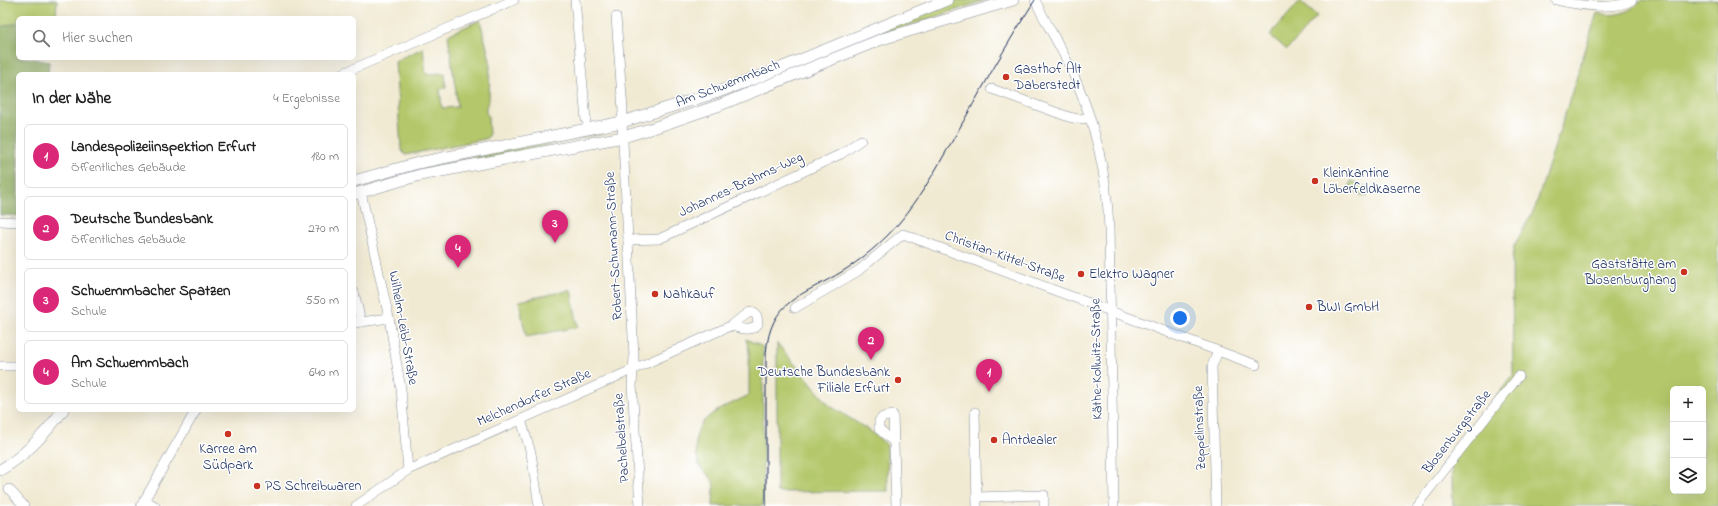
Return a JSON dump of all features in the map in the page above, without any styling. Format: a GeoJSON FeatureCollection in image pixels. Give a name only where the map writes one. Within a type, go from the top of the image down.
{"type":"FeatureCollection","features":[{"type":"Feature","properties":{"kind":"main road","name":"Am Schwemmbach"},"geometry":{"type":"LineString","coordinates":[[358,193],[420,175],[623,137],[653,128],[720,105],[810,62],[947,0]]}},
{"type":"Feature","properties":{"kind":"main road","name":"Am Schwemmbach"},"geometry":{"type":"LineString","coordinates":[[356,180],[418,164],[622,122],[882,39],[1013,0]]}},
{"type":"Feature","properties":{"kind":"main road"},"geometry":{"type":"LineString","coordinates":[[0,470],[27,450],[45,432],[61,412]]}},
{"type":"Feature","properties":{"kind":"street"},"geometry":{"type":"LineString","coordinates":[[346,72],[514,0]]}},
{"type":"Feature","properties":{"kind":"street"},"geometry":{"type":"LineString","coordinates":[[575,0],[586,120]]}},
{"type":"Feature","properties":{"kind":"street","name":"Käthe-Kollwitz-Straße"},"geometry":{"type":"LineString","coordinates":[[1035,0],[1074,76],[1090,118],[1102,165],[1108,207],[1114,506]]}},
{"type":"Feature","properties":{"kind":"street"},"geometry":{"type":"LineString","coordinates":[[1559,1],[1608,7],[1622,6],[1632,0]]}},
{"type":"Feature","properties":{"kind":"street","name":"Robert-Schumann-Straße"},"geometry":{"type":"LineString","coordinates":[[616,17],[623,110],[622,122],[634,357],[632,369]]}},
{"type":"Feature","properties":{"kind":"street"},"geometry":{"type":"LineString","coordinates":[[992,89],[1069,117],[1078,119],[1090,118]]}},
{"type":"Feature","properties":{"kind":"street","name":"Johannes-Brahms-Weg"},"geometry":{"type":"LineString","coordinates":[[628,240],[659,239],[841,154],[861,140]]}},
{"type":"Feature","properties":{"kind":"street","name":"Wilhelm-Leibl-Straße"},"geometry":{"type":"LineString","coordinates":[[358,193],[389,318],[401,389],[408,470]]}},
{"type":"Feature","properties":{"kind":"street"},"geometry":{"type":"LineString","coordinates":[[0,221],[16,222]]}},
{"type":"Feature","properties":{"kind":"street","name":"Christian-Kittel-Straße"},"geometry":{"type":"LineString","coordinates":[[795,308],[858,271],[903,234],[1256,365]]}},
{"type":"Feature","properties":{"kind":"street"},"geometry":{"type":"LineString","coordinates":[[356,312],[357,322],[389,318]]}},
{"type":"Feature","properties":{"kind":"street","name":"Melchendorfer Straße"},"geometry":{"type":"LineString","coordinates":[[356,506],[408,470],[730,326]]}},
{"type":"Feature","properties":{"kind":"street","name":"Zeppelinstraße"},"geometry":{"type":"LineString","coordinates":[[1216,506],[1212,366],[1218,351]]}},
{"type":"Feature","properties":{"kind":"street"},"geometry":{"type":"LineString","coordinates":[[0,366],[16,366]]}},
{"type":"Feature","properties":{"kind":"street","name":"Pachelbelstraße"},"geometry":{"type":"LineString","coordinates":[[632,369],[640,506]]}},
{"type":"Feature","properties":{"kind":"street","name":"Blosenburgstraße"},"geometry":{"type":"LineString","coordinates":[[1416,506],[1519,376]]}},
{"type":"Feature","properties":{"kind":"street"},"geometry":{"type":"LineString","coordinates":[[155,506],[142,503],[195,412]]}},
{"type":"Feature","properties":{"kind":"street"},"geometry":{"type":"LineString","coordinates":[[975,412],[977,501],[1044,495],[1044,506]]}},
{"type":"Feature","properties":{"kind":"street"},"geometry":{"type":"LineString","coordinates":[[521,420],[531,453],[539,506]]}},
{"type":"Feature","properties":{"kind":"street"},"geometry":{"type":"LineString","coordinates":[[894,442],[896,506]]}},
{"type":"Feature","properties":{"kind":"street"},"geometry":{"type":"LineString","coordinates":[[9,489],[24,506]]}},
{"type":"Feature","properties":{"kind":"green space"},"geometry":{"type":"Polygon","coordinates":[[[0,0],[57,0],[56,16],[16,16],[16,23],[0,27],[0,0]]]}},
{"type":"Feature","properties":{"kind":"green space"},"geometry":{"type":"Polygon","coordinates":[[[958,0],[986,0],[872,38],[871,35],[958,0]]]}},
{"type":"Feature","properties":{"kind":"green space"},"geometry":{"type":"Polygon","coordinates":[[[1641,0],[1718,0],[1718,506],[1453,506],[1451,454],[1513,375],[1512,258],[1514,246],[1535,208],[1597,13],[1610,15],[1621,13],[1631,8],[1641,0]]]}},
{"type":"Feature","properties":{"kind":"green space"},"geometry":{"type":"Polygon","coordinates":[[[1300,1],[1317,16],[1287,50],[1270,35],[1300,1]]]}},
{"type":"Feature","properties":{"kind":"green space"},"geometry":{"type":"Polygon","coordinates":[[[480,20],[490,60],[489,101],[486,107],[489,136],[485,139],[405,155],[401,149],[395,62],[423,48],[426,74],[445,73],[446,88],[440,89],[442,108],[458,107],[448,35],[480,20]]]}},
{"type":"Feature","properties":{"kind":"green space"},"geometry":{"type":"Polygon","coordinates":[[[16,23],[16,60],[39,60],[49,62],[48,72],[16,72],[16,216],[0,215],[0,27],[16,23]]]}},
{"type":"Feature","properties":{"kind":"green space"},"geometry":{"type":"Polygon","coordinates":[[[601,131],[602,134],[553,144],[524,152],[421,171],[421,168],[601,131]]]}},
{"type":"Feature","properties":{"kind":"green space"},"geometry":{"type":"Polygon","coordinates":[[[1351,181],[1370,188],[1367,197],[1348,190],[1351,181]]]}},
{"type":"Feature","properties":{"kind":"green space"},"geometry":{"type":"Polygon","coordinates":[[[571,290],[578,327],[526,337],[519,301],[571,290]]]}},
{"type":"Feature","properties":{"kind":"green space"},"geometry":{"type":"Polygon","coordinates":[[[746,339],[763,347],[763,506],[713,506],[714,484],[699,464],[696,449],[696,436],[700,426],[715,412],[749,395],[749,351],[746,339]]]}},
{"type":"Feature","properties":{"kind":"green space"},"geometry":{"type":"Polygon","coordinates":[[[777,343],[829,405],[873,433],[887,445],[888,491],[777,492],[777,343]]]}},
{"type":"Feature","properties":{"kind":"tram line"},"geometry":{"type":"LineString","coordinates":[[766,506],[766,354],[769,336],[774,321],[791,301],[855,263],[888,235],[907,213],[932,176],[1003,51],[1035,0]]}},
{"type":"Feature","properties":{"kind":"place","name":"Gasthof Alt Daberstedt"},"geometry":{"type":"Point","coordinates":[1006,77]}},
{"type":"Feature","properties":{"kind":"place","name":"Kleinkantine Löberfeldkaserne"},"geometry":{"type":"Point","coordinates":[1315,181]}},
{"type":"Feature","properties":{"kind":"place","name":"Schwemmbacher Spatzen"},"geometry":{"type":"Point","coordinates":[555,243]}},
{"type":"Feature","properties":{"kind":"place","name":"Am Schwemmbach"},"geometry":{"type":"Point","coordinates":[458,268]}},
{"type":"Feature","properties":{"kind":"place","name":"Gaststätte am Blosenburghang"},"geometry":{"type":"Point","coordinates":[1684,272]}},
{"type":"Feature","properties":{"kind":"place","name":"Elektro Wagner"},"geometry":{"type":"Point","coordinates":[1081,274]}},
{"type":"Feature","properties":{"kind":"place","name":"Nahkauf"},"geometry":{"type":"Point","coordinates":[655,294]}},
{"type":"Feature","properties":{"kind":"place","name":"BWI GmbH"},"geometry":{"type":"Point","coordinates":[1309,307]}},
{"type":"Feature","properties":{"kind":"place","name":"Deutsche Bundesbank"},"geometry":{"type":"Point","coordinates":[871,360]}},
{"type":"Feature","properties":{"kind":"place","name":"Deutsche Bundesbank Filiale Erfurt"},"geometry":{"type":"Point","coordinates":[898,380]}},
{"type":"Feature","properties":{"kind":"place","name":"Landespolizeiinspektion Erfurt"},"geometry":{"type":"Point","coordinates":[989,392]}},
{"type":"Feature","properties":{"kind":"place","name":"Karree am Südpark"},"geometry":{"type":"Point","coordinates":[228,434]}},
{"type":"Feature","properties":{"kind":"place","name":"Antdealer"},"geometry":{"type":"Point","coordinates":[994,440]}},
{"type":"Feature","properties":{"kind":"place","name":"PS Schreibwaren"},"geometry":{"type":"Point","coordinates":[257,486]}}]}
